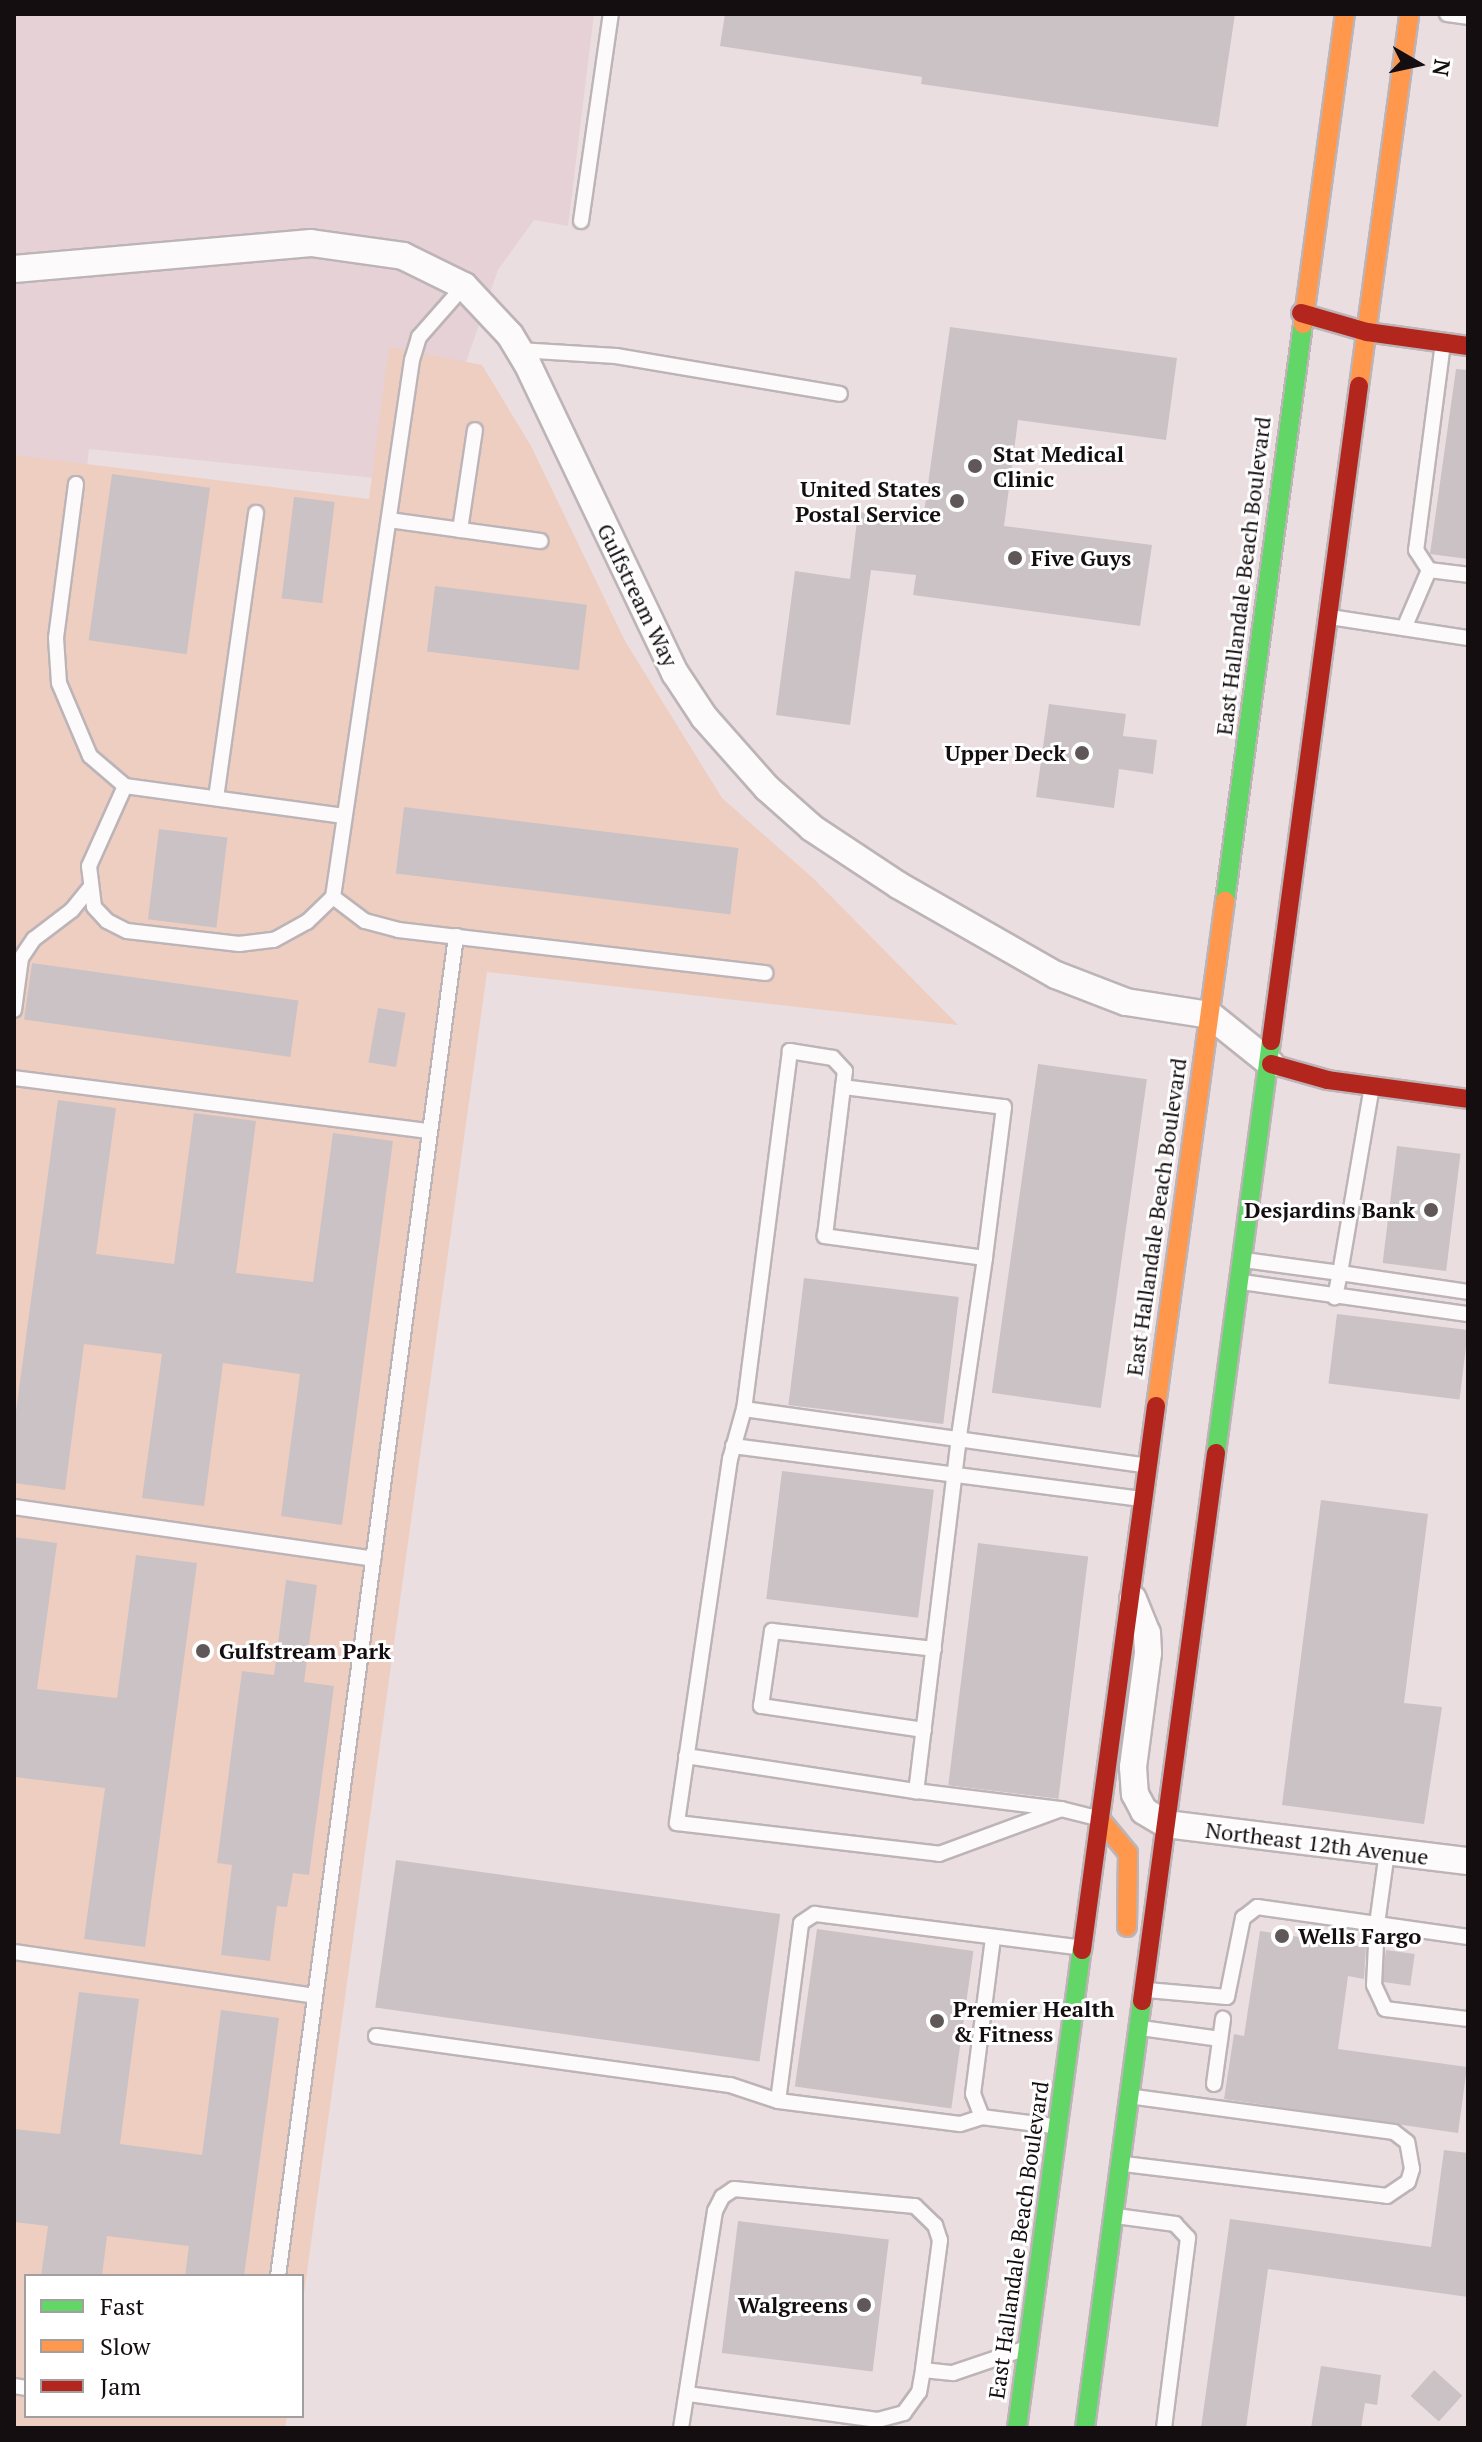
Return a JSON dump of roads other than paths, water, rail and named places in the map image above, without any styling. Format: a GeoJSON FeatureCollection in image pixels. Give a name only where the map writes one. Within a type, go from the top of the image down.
{"type":"FeatureCollection","features":[{"type":"Feature","properties":{"kind":"main road","name":"East Hallandale Beach Boulevard"},"geometry":{"type":"LineString","coordinates":[[1017,2428],[1100,1819],[1144,1466],[1210,1015],[1301,313],[1345,14]]}},
{"type":"Feature","properties":{"kind":"main road"},"geometry":{"type":"LineString","coordinates":[[1085,2428],[1133,2065],[1128,2028],[1143,1990],[1271,1064],[1409,14]]}},
{"type":"Feature","properties":{"kind":"main road"},"geometry":{"type":"LineString","coordinates":[[1301,313],[1367,332],[1468,346]]}},
{"type":"Feature","properties":{"kind":"main road"},"geometry":{"type":"LineString","coordinates":[[1271,1064],[1372,1086],[1468,1099]]}},
{"type":"Feature","properties":{"kind":"main road"},"geometry":{"type":"LineString","coordinates":[[1100,1819],[1128,1853],[1124,1953]]}},
{"type":"Feature","properties":{"kind":"street","name":"Gulfstream Way"},"geometry":{"type":"LineString","coordinates":[[14,269],[124,263],[311,243],[403,256],[464,286],[519,350],[675,673],[704,717],[767,788],[812,828],[886,877],[1056,975],[1126,1002],[1210,1015],[1271,1064]]}},
{"type":"Feature","properties":{"kind":"street"},"geometry":{"type":"LineString","coordinates":[[1129,1580],[1147,1633],[1148,1653],[1133,1782],[1140,1806],[1166,1824]]}},
{"type":"Feature","properties":{"kind":"street","name":"Northeast 12th Avenue"},"geometry":{"type":"LineString","coordinates":[[1166,1824],[1468,1861]]}},
{"type":"Feature","properties":{"kind":"lane"},"geometry":{"type":"LineString","coordinates":[[581,221],[611,14]]}},
{"type":"Feature","properties":{"kind":"lane"},"geometry":{"type":"LineString","coordinates":[[1447,14],[1468,17]]}},
{"type":"Feature","properties":{"kind":"lane"},"geometry":{"type":"LineString","coordinates":[[125,786],[89,866],[89,889],[94,907],[107,921],[127,931],[239,944],[274,940],[307,922],[333,897],[419,337],[464,286]]}},
{"type":"Feature","properties":{"kind":"lane"},"geometry":{"type":"LineString","coordinates":[[1444,343],[1416,550],[1429,570],[1468,575]]}},
{"type":"Feature","properties":{"kind":"lane"},"geometry":{"type":"LineString","coordinates":[[519,350],[616,356],[840,394]]}},
{"type":"Feature","properties":{"kind":"lane"},"geometry":{"type":"LineString","coordinates":[[460,530],[475,430]]}},
{"type":"Feature","properties":{"kind":"lane"},"geometry":{"type":"LineString","coordinates":[[76,484],[56,638],[59,683],[90,756],[125,786],[344,816]]}},
{"type":"Feature","properties":{"kind":"lane"},"geometry":{"type":"LineString","coordinates":[[216,798],[256,513]]}},
{"type":"Feature","properties":{"kind":"lane"},"geometry":{"type":"LineString","coordinates":[[389,520],[541,541]]}},
{"type":"Feature","properties":{"kind":"lane"},"geometry":{"type":"LineString","coordinates":[[1405,626],[1429,570]]}},
{"type":"Feature","properties":{"kind":"lane"},"geometry":{"type":"LineString","coordinates":[[1330,617],[1468,638]]}},
{"type":"Feature","properties":{"kind":"lane"},"geometry":{"type":"LineString","coordinates":[[14,1010],[21,958],[89,889]]}},
{"type":"Feature","properties":{"kind":"lane"},"geometry":{"type":"LineString","coordinates":[[333,897],[365,921],[456,936],[765,973]]}},
{"type":"Feature","properties":{"kind":"lane"},"geometry":{"type":"LineString","coordinates":[[278,2274],[456,936]]}},
{"type":"Feature","properties":{"kind":"lane"},"geometry":{"type":"LineString","coordinates":[[985,1258],[825,1236],[845,1071],[833,1058],[790,1051],[744,1409],[733,1446],[677,1823],[939,1854],[1061,1809]]}},
{"type":"Feature","properties":{"kind":"lane"},"geometry":{"type":"LineString","coordinates":[[14,1078],[430,1131]]}},
{"type":"Feature","properties":{"kind":"lane"},"geometry":{"type":"LineString","coordinates":[[1335,1297],[1372,1086]]}},
{"type":"Feature","properties":{"kind":"lane"},"geometry":{"type":"LineString","coordinates":[[843,1087],[1004,1107],[959,1437],[916,1791]]}},
{"type":"Feature","properties":{"kind":"lane"},"geometry":{"type":"LineString","coordinates":[[1244,1260],[1468,1292]]}},
{"type":"Feature","properties":{"kind":"lane"},"geometry":{"type":"LineString","coordinates":[[1241,1282],[1468,1314]]}},
{"type":"Feature","properties":{"kind":"lane"},"geometry":{"type":"LineString","coordinates":[[744,1409],[959,1437],[1144,1466]]}},
{"type":"Feature","properties":{"kind":"lane"},"geometry":{"type":"LineString","coordinates":[[733,1446],[1140,1499]]}},
{"type":"Feature","properties":{"kind":"lane"},"geometry":{"type":"LineString","coordinates":[[14,1507],[373,1559]]}},
{"type":"Feature","properties":{"kind":"lane"},"geometry":{"type":"LineString","coordinates":[[924,1730],[761,1706],[772,1631],[934,1649]]}},
{"type":"Feature","properties":{"kind":"lane"},"geometry":{"type":"LineString","coordinates":[[686,1756],[916,1791],[1061,1809],[1100,1819]]}},
{"type":"Feature","properties":{"kind":"lane"},"geometry":{"type":"LineString","coordinates":[[1387,1852],[1377,1924],[1374,1985],[1385,2009],[1468,2019]]}},
{"type":"Feature","properties":{"kind":"lane"},"geometry":{"type":"LineString","coordinates":[[1143,1990],[1218,2001],[1227,1997],[1243,1918],[1257,1907],[1468,1937]]}},
{"type":"Feature","properties":{"kind":"lane"},"geometry":{"type":"LineString","coordinates":[[778,2101],[801,1923],[807,1916],[1082,1948]]}},
{"type":"Feature","properties":{"kind":"lane"},"geometry":{"type":"LineString","coordinates":[[982,2117],[973,2094],[993,1937]]}},
{"type":"Feature","properties":{"kind":"lane"},"geometry":{"type":"LineString","coordinates":[[14,1952],[315,1996]]}},
{"type":"Feature","properties":{"kind":"lane"},"geometry":{"type":"LineString","coordinates":[[1214,2084],[1223,2019]]}},
{"type":"Feature","properties":{"kind":"lane"},"geometry":{"type":"LineString","coordinates":[[1128,2028],[1220,2039]]}},
{"type":"Feature","properties":{"kind":"lane"},"geometry":{"type":"LineString","coordinates":[[376,2036],[730,2085],[778,2101],[960,2124],[982,2117],[1057,2126]]}},
{"type":"Feature","properties":{"kind":"lane"},"geometry":{"type":"LineString","coordinates":[[1120,2164],[1373,2196],[1400,2191],[1412,2169],[1407,2142],[1394,2132],[1129,2096]]}},
{"type":"Feature","properties":{"kind":"lane"},"geometry":{"type":"LineString","coordinates":[[681,2428],[689,2394],[715,2211],[734,2189],[915,2206],[926,2214],[940,2240],[923,2370],[913,2404],[892,2420],[689,2394]]}},
{"type":"Feature","properties":{"kind":"lane"},"geometry":{"type":"LineString","coordinates":[[1113,2216],[1175,2224],[1188,2238],[1164,2428]]}},
{"type":"Feature","properties":{"kind":"lane"},"geometry":{"type":"LineString","coordinates":[[923,2370],[953,2373],[1028,2348]]}},
{"type":"Feature","properties":{"kind":"place","name":"Stat Medical Clinic"},"geometry":{"type":"Point","coordinates":[975,466]}},
{"type":"Feature","properties":{"kind":"place","name":"United States Postal Service"},"geometry":{"type":"Point","coordinates":[957,501]}},
{"type":"Feature","properties":{"kind":"place","name":"Five Guys"},"geometry":{"type":"Point","coordinates":[1015,558]}},
{"type":"Feature","properties":{"kind":"place","name":"Upper Deck"},"geometry":{"type":"Point","coordinates":[1082,753]}},
{"type":"Feature","properties":{"kind":"place","name":"Desjardins Bank"},"geometry":{"type":"Point","coordinates":[1431,1210]}},
{"type":"Feature","properties":{"kind":"place","name":"Gulfstream Park"},"geometry":{"type":"Point","coordinates":[203,1651]}},
{"type":"Feature","properties":{"kind":"place","name":"Wells Fargo"},"geometry":{"type":"Point","coordinates":[1282,1936]}},
{"type":"Feature","properties":{"kind":"place","name":"Premier Health & Fitness"},"geometry":{"type":"Point","coordinates":[937,2021]}},
{"type":"Feature","properties":{"kind":"place","name":"Walgreens"},"geometry":{"type":"Point","coordinates":[864,2305]}}]}
